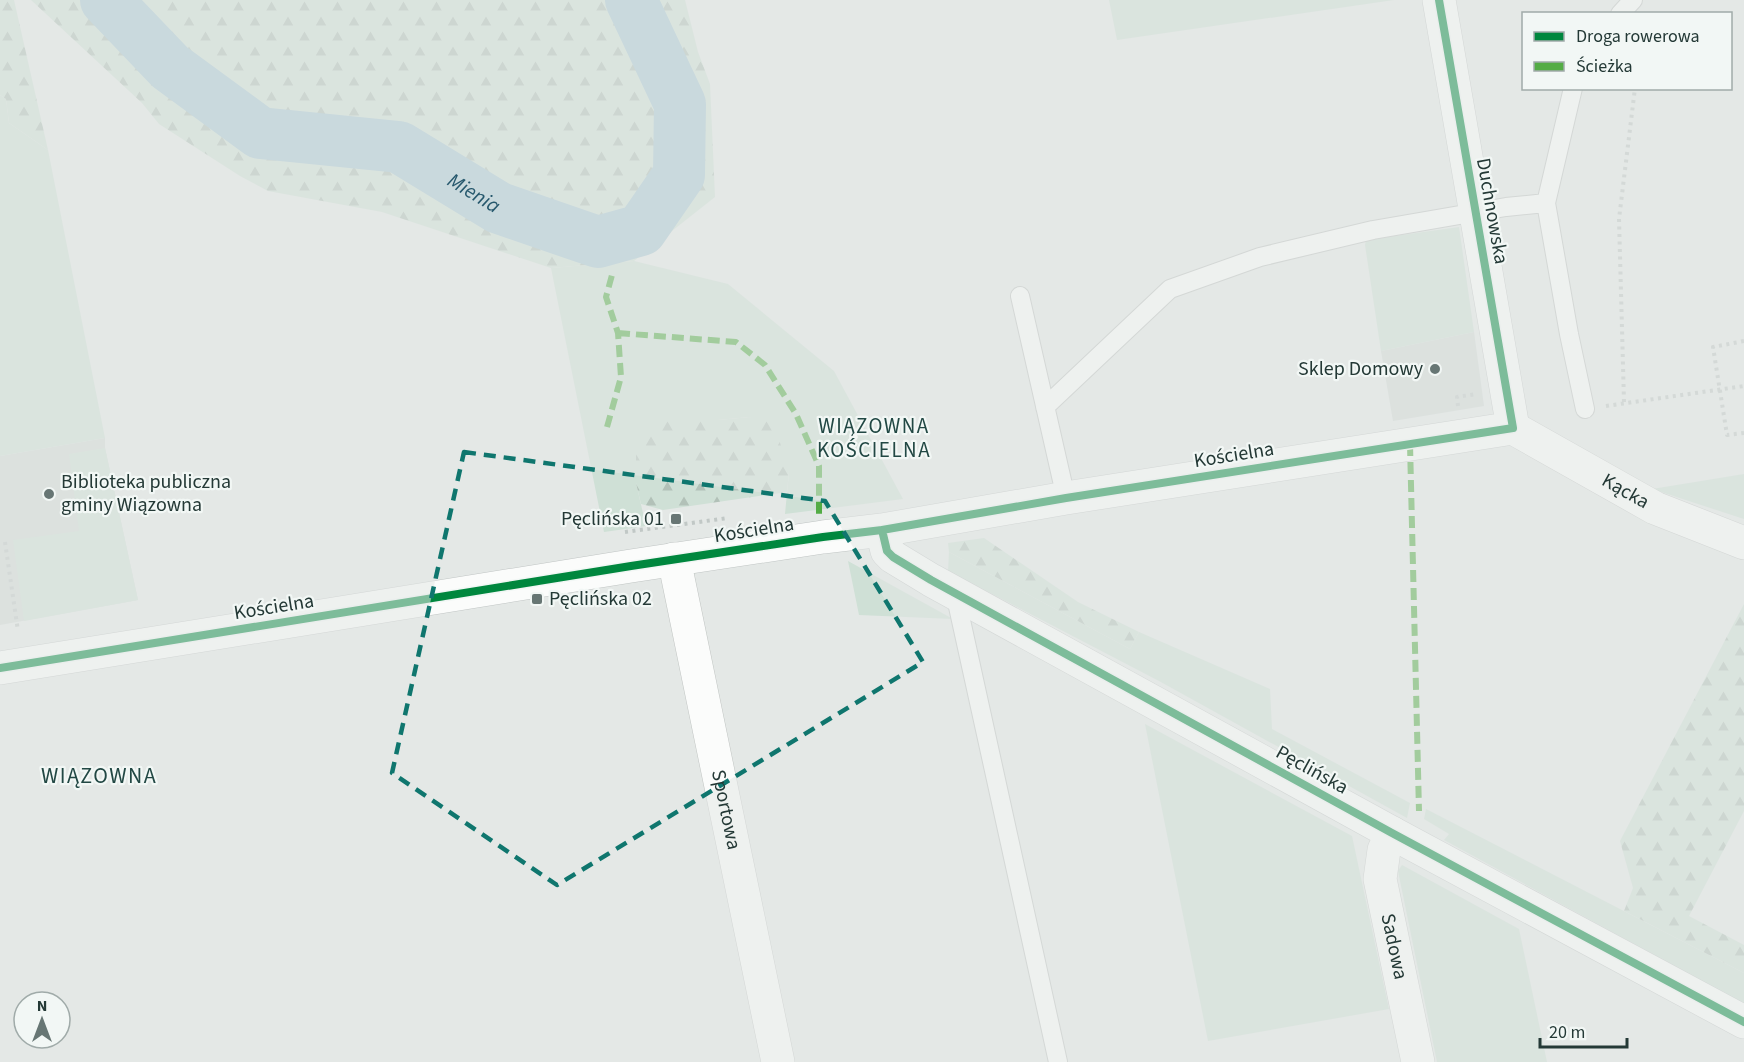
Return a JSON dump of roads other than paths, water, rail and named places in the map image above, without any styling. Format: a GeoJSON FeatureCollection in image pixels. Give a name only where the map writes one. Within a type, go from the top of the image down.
{"type":"FeatureCollection","features":[{"type":"Feature","properties":{"kind":"street","name":"Duchnowska"},"geometry":{"type":"LineString","coordinates":[[1439,0],[1514,428]]}},
{"type":"Feature","properties":{"kind":"street","name":"Kościelna"},"geometry":{"type":"LineString","coordinates":[[0,668],[674,559],[882,530],[1066,498],[1514,428]]}},
{"type":"Feature","properties":{"kind":"street","name":"Kącka"},"geometry":{"type":"LineString","coordinates":[[1514,428],[1655,508],[1744,543]]}},
{"type":"Feature","properties":{"kind":"street","name":"Pęclińska"},"geometry":{"type":"LineString","coordinates":[[882,530],[887,551],[893,557],[955,593],[1392,833],[1744,1022]]}},
{"type":"Feature","properties":{"kind":"street","name":"Sportowa"},"geometry":{"type":"LineString","coordinates":[[674,559],[778,1062]]}},
{"type":"Feature","properties":{"kind":"street","name":"Sadowa"},"geometry":{"type":"LineString","coordinates":[[1392,833],[1384,850],[1380,879],[1418,1062]]}},
{"type":"Feature","properties":{"kind":"lane"},"geometry":{"type":"LineString","coordinates":[[1622,12],[1633,0]]}},
{"type":"Feature","properties":{"kind":"lane"},"geometry":{"type":"LineString","coordinates":[[1573,90],[1546,203],[1585,410]]}},
{"type":"Feature","properties":{"kind":"lane"},"geometry":{"type":"LineString","coordinates":[[1045,407],[1170,289],[1260,257],[1373,230],[1546,203]]}},
{"type":"Feature","properties":{"kind":"lane"},"geometry":{"type":"LineString","coordinates":[[1020,296],[1066,498]]}},
{"type":"Feature","properties":{"kind":"lane"},"geometry":{"type":"LineString","coordinates":[[955,593],[1058,1062]]}},
{"type":"Feature","properties":{"kind":"waterway","name":"Mienia"},"geometry":{"type":"LineString","coordinates":[[106,0],[170,67],[260,133],[399,147],[499,208],[598,242],[641,230],[679,175],[680,104],[631,0]]}},
{"type":"Feature","properties":{"kind":"place","name":"Sklep Domowy"},"geometry":{"type":"Point","coordinates":[1435,369]}},
{"type":"Feature","properties":{"kind":"place","name":"Biblioteka publiczna gminy Wiązowna"},"geometry":{"type":"Point","coordinates":[49,494]}},
{"type":"Feature","properties":{"kind":"place","name":"Pęclińska 01"},"geometry":{"type":"Point","coordinates":[676,519]}},
{"type":"Feature","properties":{"kind":"place","name":"Pęclińska 02"},"geometry":{"type":"Point","coordinates":[537,599]}},
{"type":"Feature","properties":{"kind":"district","name":"WIĄZOWNA KOŚCIELNA"},"geometry":{"type":"Point","coordinates":[874,438]}},
{"type":"Feature","properties":{"kind":"district","name":"WIĄZOWNA"},"geometry":{"type":"Point","coordinates":[99,776]}}]}
